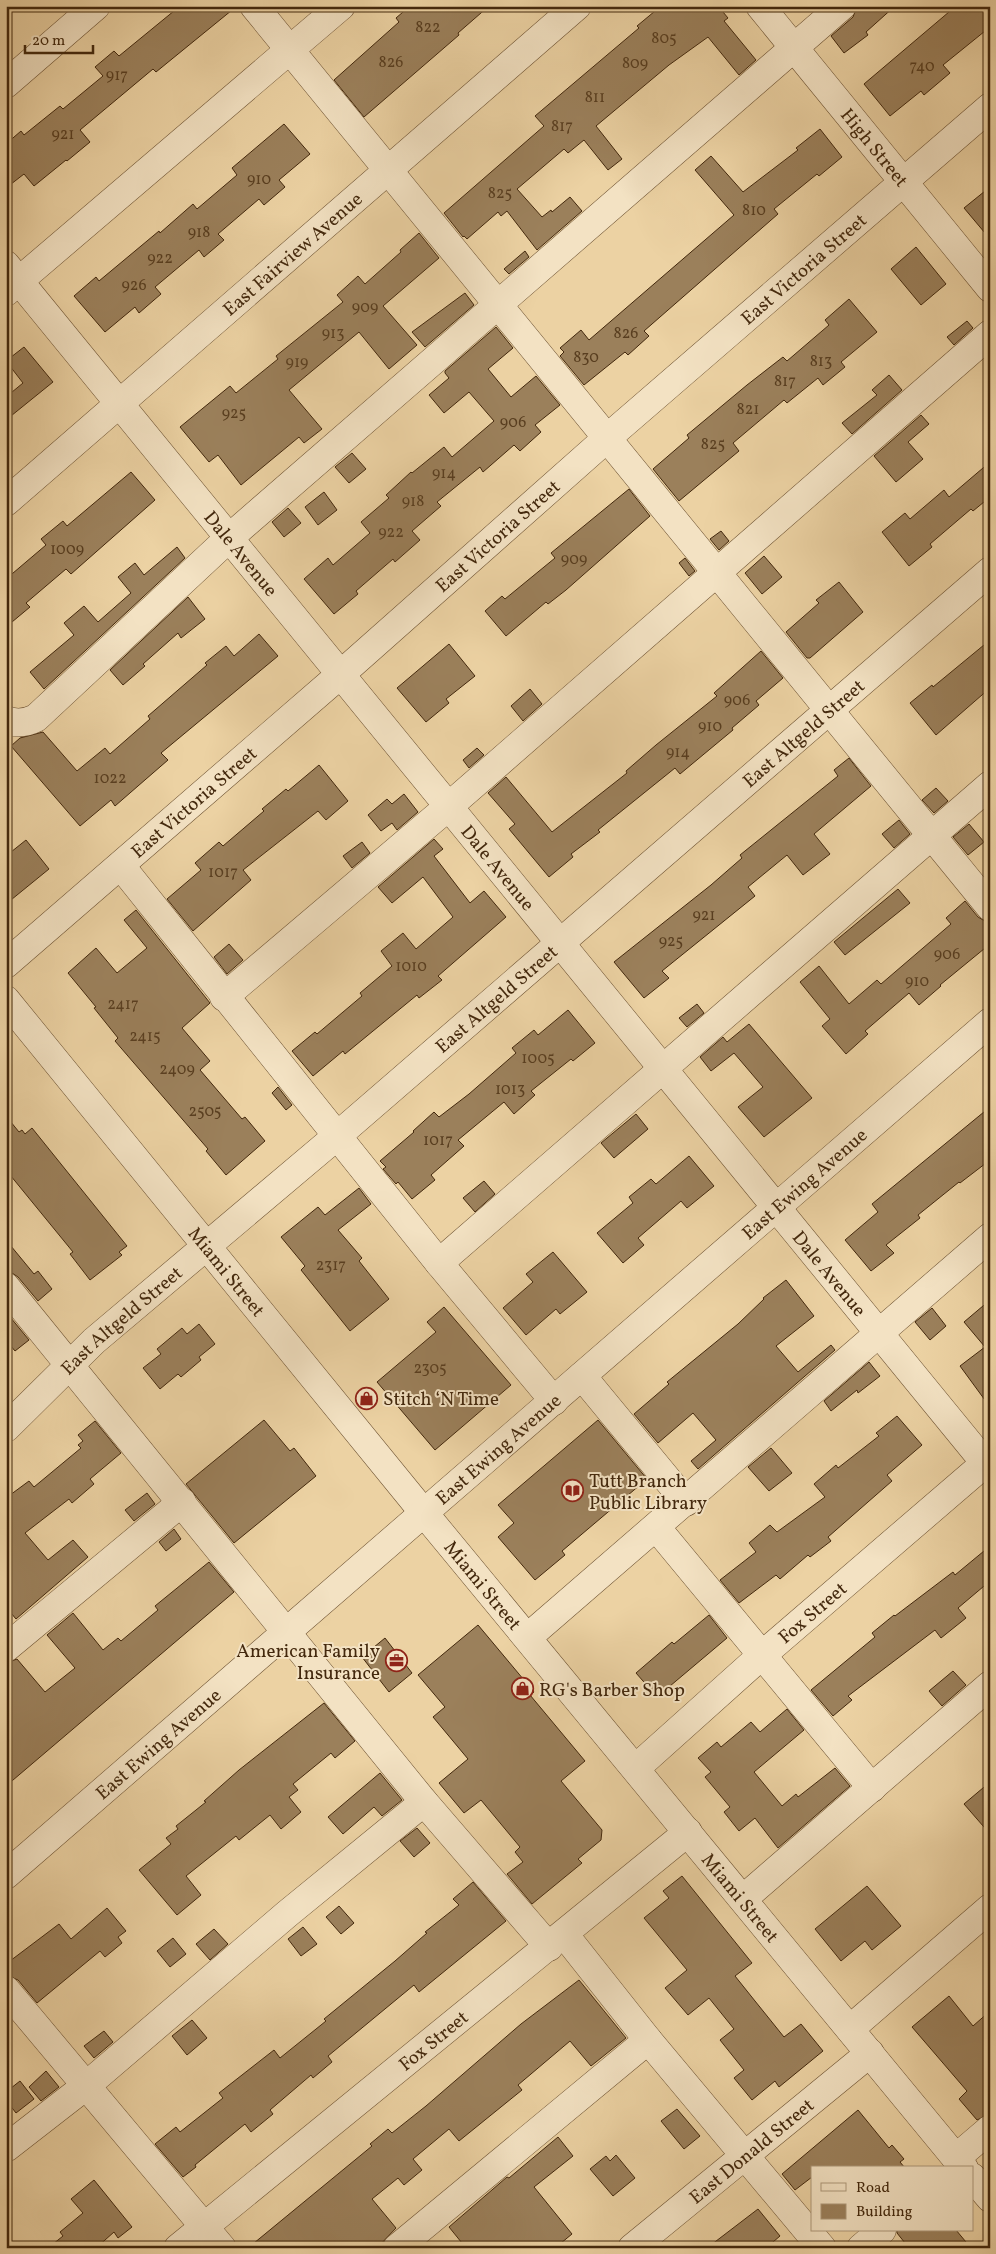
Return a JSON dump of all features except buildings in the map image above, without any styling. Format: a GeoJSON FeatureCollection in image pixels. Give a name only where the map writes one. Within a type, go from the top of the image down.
{"type":"FeatureCollection","features":[{"type":"Feature","properties":{"kind":"street"},"geometry":{"type":"LineString","coordinates":[[6,84],[96,6]]}},
{"type":"Feature","properties":{"kind":"street"},"geometry":{"type":"LineString","coordinates":[[254,6],[930,836],[990,906]]}},
{"type":"Feature","properties":{"kind":"street"},"geometry":{"type":"LineString","coordinates":[[10,279],[290,51],[341,6]]}},
{"type":"Feature","properties":{"kind":"street","name":"East Fairview Avenue"},"geometry":{"type":"LineString","coordinates":[[6,502],[387,169],[577,6]]}},
{"type":"Feature","properties":{"kind":"street","name":"High Street"},"geometry":{"type":"LineString","coordinates":[[760,6],[990,288]]}},
{"type":"Feature","properties":{"kind":"street"},"geometry":{"type":"LineString","coordinates":[[6,720],[15,723],[36,718],[229,538],[496,304],[842,6]]}},
{"type":"Feature","properties":{"kind":"street","name":"East Victoria Street"},"geometry":{"type":"LineString","coordinates":[[6,964],[341,674],[606,439],[990,107]]}},
{"type":"Feature","properties":{"kind":"street","name":"Dale Avenue"},"geometry":{"type":"LineString","coordinates":[[10,279],[119,403],[775,1209],[988,1464]]}},
{"type":"Feature","properties":{"kind":"street"},"geometry":{"type":"LineString","coordinates":[[224,997],[448,807],[990,334]]}},
{"type":"Feature","properties":{"kind":"street","name":"East Altgeld Street"},"geometry":{"type":"LineString","coordinates":[[6,1428],[94,1341],[337,1136],[990,571]]}},
{"type":"Feature","properties":{"kind":"street"},"geometry":{"type":"LineString","coordinates":[[440,1263],[990,785]]}},
{"type":"Feature","properties":{"kind":"street"},"geometry":{"type":"LineString","coordinates":[[121,866],[224,997],[554,1401]]}},
{"type":"Feature","properties":{"kind":"street","name":"Miami Street"},"geometry":{"type":"LineString","coordinates":[[6,1000],[424,1513],[850,2028],[961,2166]]}},
{"type":"Feature","properties":{"kind":"street","name":"East Ewing Avenue"},"geometry":{"type":"LineString","coordinates":[[6,1875],[990,1022]]}},
{"type":"Feature","properties":{"kind":"street"},"geometry":{"type":"LineString","coordinates":[[528,1637],[990,1238]]}},
{"type":"Feature","properties":{"kind":"street"},"geometry":{"type":"LineString","coordinates":[[6,1286],[424,1802],[556,1940],[648,2040],[822,2248]]}},
{"type":"Feature","properties":{"kind":"street"},"geometry":{"type":"LineString","coordinates":[[582,1376],[686,1502]]}},
{"type":"Feature","properties":{"kind":"street","name":"Fox Street"},"geometry":{"type":"LineString","coordinates":[[636,1768],[761,1656],[988,1464]]}},
{"type":"Feature","properties":{"kind":"street"},"geometry":{"type":"LineString","coordinates":[[6,1648],[182,1502]]}},
{"type":"Feature","properties":{"kind":"street"},"geometry":{"type":"LineString","coordinates":[[656,1527],[872,1788]]}},
{"type":"Feature","properties":{"kind":"street"},"geometry":{"type":"LineString","coordinates":[[743,1898],[990,1685]]}},
{"type":"Feature","properties":{"kind":"street"},"geometry":{"type":"LineString","coordinates":[[6,2148],[86,2085],[287,1914],[424,1802]]}},
{"type":"Feature","properties":{"kind":"street","name":"Fox Street"},"geometry":{"type":"LineString","coordinates":[[178,2248],[688,1832]]}},
{"type":"Feature","properties":{"kind":"street"},"geometry":{"type":"LineString","coordinates":[[850,2028],[986,1918]]}},
{"type":"Feature","properties":{"kind":"street"},"geometry":{"type":"LineString","coordinates":[[6,1990],[222,2248]]}},
{"type":"Feature","properties":{"kind":"street"},"geometry":{"type":"LineString","coordinates":[[397,2248],[648,2040]]}},
{"type":"Feature","properties":{"kind":"street","name":"East Donald Street"},"geometry":{"type":"LineString","coordinates":[[632,2248],[870,2053]]}},
{"type":"Feature","properties":{"kind":"street"},"geometry":{"type":"LineString","coordinates":[[963,2166],[990,2129]]}},
{"type":"Feature","properties":{"kind":"street","name":"Miami Street"},"geometry":{"type":"LineString","coordinates":[[974,2180],[990,2198]]}},
{"type":"Feature","properties":{"kind":"street"},"geometry":{"type":"LineString","coordinates":[[861,2248],[880,2232]]}},
{"type":"Feature","properties":{"kind":"place","name":"Stitch ‘N Time"},"geometry":{"type":"Point","coordinates":[367,1398]}},
{"type":"Feature","properties":{"kind":"place","name":"Tutt Branch Public Library"},"geometry":{"type":"Point","coordinates":[573,1491]}},
{"type":"Feature","properties":{"kind":"place","name":"American Family Insurance"},"geometry":{"type":"Point","coordinates":[396,1661]}},
{"type":"Feature","properties":{"kind":"place","name":"RG's Barber Shop"},"geometry":{"type":"Point","coordinates":[523,1689]}}]}
